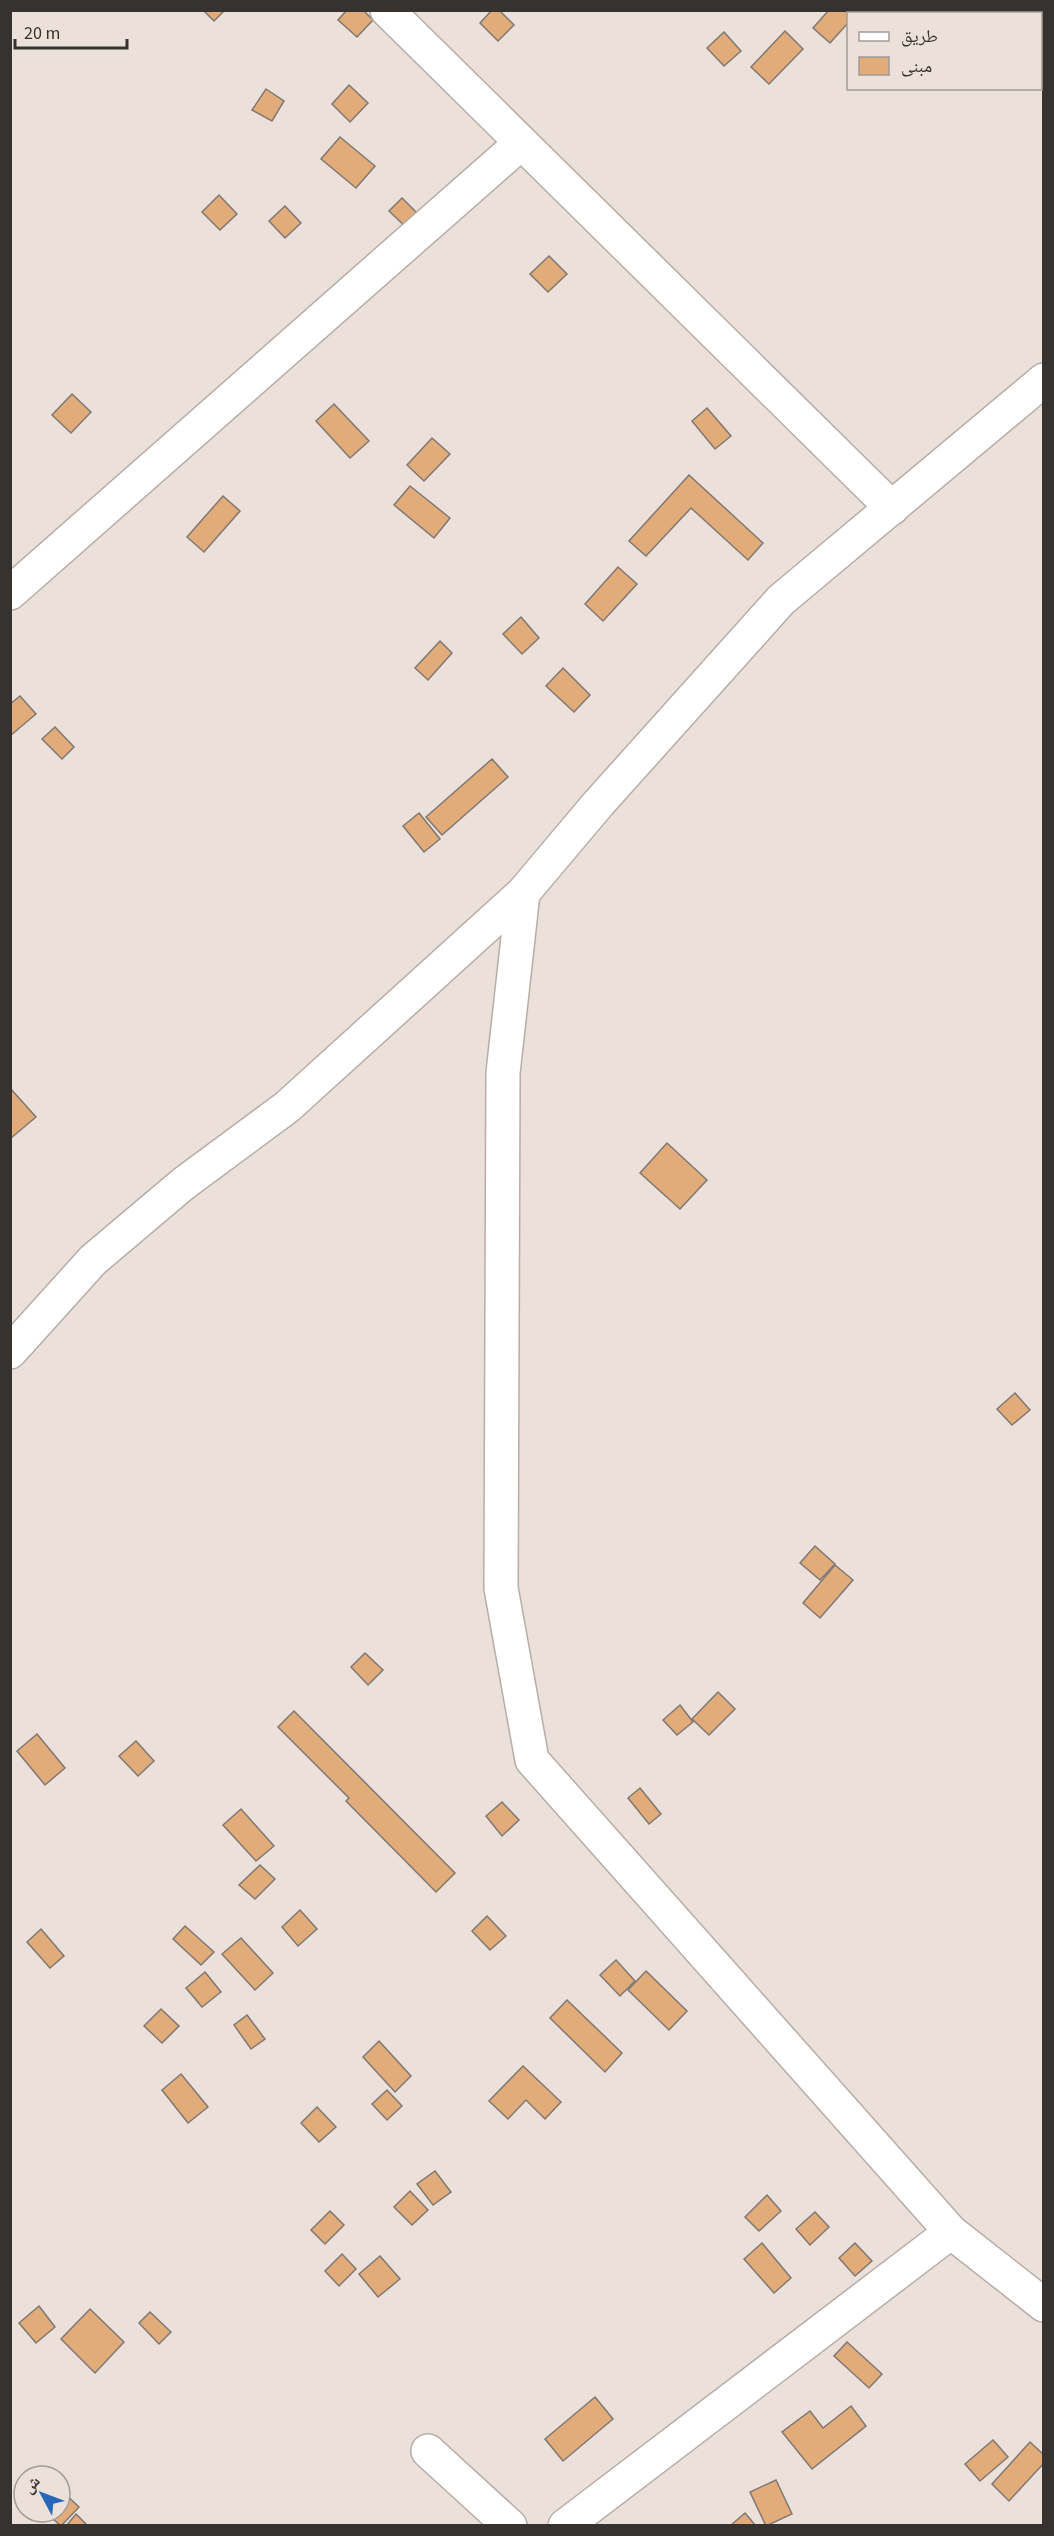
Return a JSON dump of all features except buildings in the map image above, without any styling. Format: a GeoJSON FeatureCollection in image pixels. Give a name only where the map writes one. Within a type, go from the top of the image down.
{"type":"FeatureCollection","features":[{"type":"Feature","properties":{"kind":"street"},"geometry":{"type":"LineString","coordinates":[[387,10],[892,508]]}},
{"type":"Feature","properties":{"kind":"street"},"geometry":{"type":"LineString","coordinates":[[10,593],[521,143]]}},
{"type":"Feature","properties":{"kind":"street"},"geometry":{"type":"LineString","coordinates":[[10,1352],[93,1260],[183,1184],[287,1107],[523,892],[598,804],[782,600],[1044,380]]}},
{"type":"Feature","properties":{"kind":"street"},"geometry":{"type":"LineString","coordinates":[[523,892],[502,1072],[501,1588],[532,1760],[951,2232],[1044,2305]]}},
{"type":"Feature","properties":{"kind":"street"},"geometry":{"type":"LineString","coordinates":[[565,2526],[951,2232]]}},
{"type":"Feature","properties":{"kind":"street"},"geometry":{"type":"LineString","coordinates":[[429,2451],[510,2526]]}}]}
